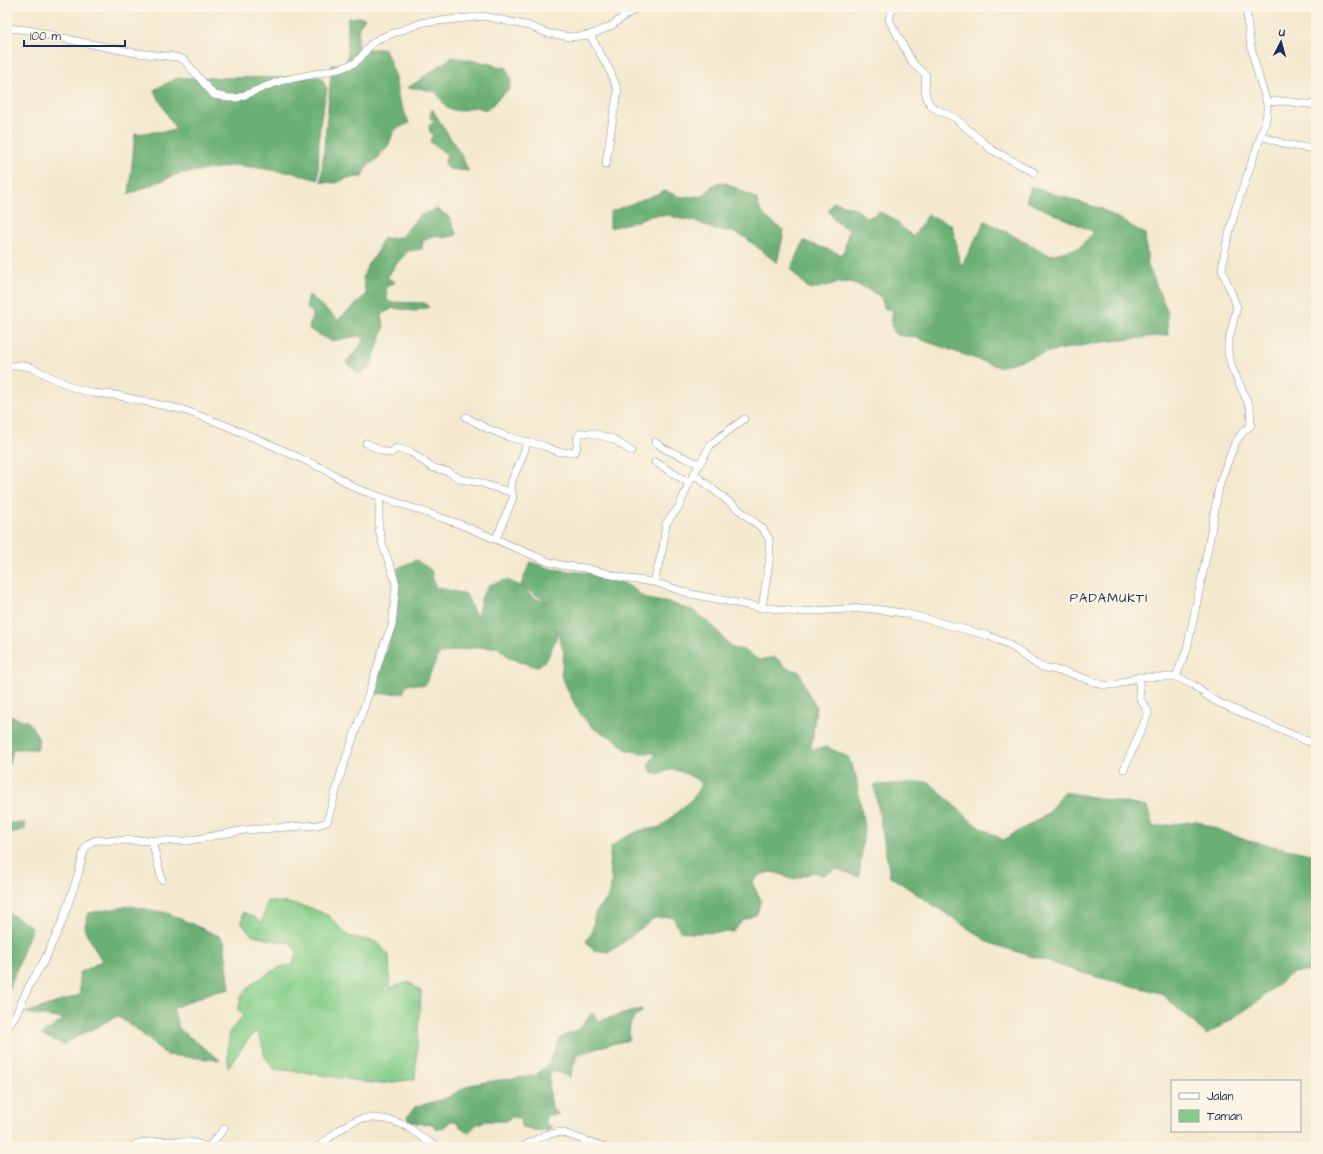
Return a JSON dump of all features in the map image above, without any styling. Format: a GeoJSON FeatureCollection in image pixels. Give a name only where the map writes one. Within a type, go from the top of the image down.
{"type":"FeatureCollection","features":[{"type":"Feature","properties":{"kind":"street"},"geometry":{"type":"LineString","coordinates":[[7,28],[28,30],[136,53],[176,57],[184,60],[214,95],[237,98],[280,81],[339,69],[355,63],[370,45],[380,38],[424,22],[484,16],[529,26],[547,33],[570,37],[590,35],[611,26],[627,14],[640,7]]}},
{"type":"Feature","properties":{"kind":"street"},"geometry":{"type":"LineString","coordinates":[[895,7],[891,12],[889,20],[914,65],[926,75],[925,90],[927,99],[932,107],[955,118],[992,150],[1034,172]]}},
{"type":"Feature","properties":{"kind":"street"},"geometry":{"type":"LineString","coordinates":[[1176,677],[1187,649],[1220,482],[1235,443],[1243,432],[1251,425],[1250,407],[1232,368],[1228,353],[1228,343],[1237,307],[1222,270],[1224,255],[1235,211],[1268,113],[1268,102],[1258,76],[1251,43],[1247,21],[1247,7]]}},
{"type":"Feature","properties":{"kind":"street"},"geometry":{"type":"LineString","coordinates":[[590,35],[618,91],[612,117],[606,164]]}},
{"type":"Feature","properties":{"kind":"street"},"geometry":{"type":"LineString","coordinates":[[1268,102],[1282,101],[1316,105]]}},
{"type":"Feature","properties":{"kind":"street"},"geometry":{"type":"LineString","coordinates":[[1261,136],[1288,145],[1316,149]]}},
{"type":"Feature","properties":{"kind":"street"},"geometry":{"type":"LineString","coordinates":[[7,367],[19,365],[30,367],[74,388],[184,410],[227,426],[276,447],[328,471],[355,488],[462,525],[549,562],[566,566],[586,568],[628,579],[654,582],[691,594],[762,608],[796,612],[865,608],[904,612],[989,636],[1008,644],[1042,667],[1069,672],[1103,685],[1115,685],[1139,676],[1176,677],[1193,685],[1213,700],[1304,740],[1316,743]]}},
{"type":"Feature","properties":{"kind":"street"},"geometry":{"type":"LineString","coordinates":[[466,417],[506,436],[559,452],[575,452],[577,448],[578,435],[581,433],[613,439],[631,451]]}},
{"type":"Feature","properties":{"kind":"street"},"geometry":{"type":"LineString","coordinates":[[654,582],[663,547],[666,522],[679,507],[689,483],[712,443],[744,419]]}},
{"type":"Feature","properties":{"kind":"street"},"geometry":{"type":"LineString","coordinates":[[496,539],[512,498],[512,480],[522,458],[527,442]]}},
{"type":"Feature","properties":{"kind":"street"},"geometry":{"type":"LineString","coordinates":[[655,442],[665,449],[699,464]]}},
{"type":"Feature","properties":{"kind":"street"},"geometry":{"type":"LineString","coordinates":[[366,443],[383,452],[391,453],[396,448],[408,450],[431,467],[449,472],[460,479],[478,482],[512,492]]}},
{"type":"Feature","properties":{"kind":"street"},"geometry":{"type":"LineString","coordinates":[[655,462],[689,483]]}},
{"type":"Feature","properties":{"kind":"street"},"geometry":{"type":"LineString","coordinates":[[694,474],[763,529],[769,540],[770,554],[762,608]]}},
{"type":"Feature","properties":{"kind":"street"},"geometry":{"type":"LineString","coordinates":[[7,1029],[29,986],[44,961],[62,922],[78,875],[81,857],[88,844],[95,840],[187,841],[245,830],[318,825],[327,822],[342,770],[384,645],[392,626],[396,584],[379,529],[380,497]]}},
{"type":"Feature","properties":{"kind":"street"},"geometry":{"type":"LineString","coordinates":[[1124,769],[1148,714],[1148,711],[1140,699],[1139,676]]}},
{"type":"Feature","properties":{"kind":"street"},"geometry":{"type":"LineString","coordinates":[[152,841],[162,880]]}},
{"type":"Feature","properties":{"kind":"street"},"geometry":{"type":"LineString","coordinates":[[317,1147],[327,1141],[347,1124],[366,1118],[389,1119],[394,1121],[410,1128],[419,1136],[437,1147]]}},
{"type":"Feature","properties":{"kind":"street"},"geometry":{"type":"LineString","coordinates":[[132,1147],[138,1143],[185,1142],[203,1144],[206,1147],[214,1142],[218,1134],[224,1129]]}},
{"type":"Feature","properties":{"kind":"street"},"geometry":{"type":"LineString","coordinates":[[522,1147],[545,1135],[561,1132],[604,1147]]}},
{"type":"Feature","properties":{"kind":"green space"},"geometry":{"type":"Polygon","coordinates":[[[348,18],[365,18],[359,27],[357,50],[385,49],[394,73],[399,100],[409,123],[394,130],[388,146],[377,159],[366,167],[362,177],[347,178],[336,183],[321,182],[332,65],[347,63],[348,18]]]}},
{"type":"Feature","properties":{"kind":"green space"},"geometry":{"type":"Polygon","coordinates":[[[452,57],[492,64],[498,68],[506,67],[511,80],[509,90],[487,110],[475,107],[460,111],[448,109],[436,92],[419,88],[408,88],[452,57]]]}},
{"type":"Feature","properties":{"kind":"green space"},"geometry":{"type":"Polygon","coordinates":[[[321,77],[327,89],[319,135],[318,180],[294,173],[237,165],[178,174],[129,194],[135,134],[176,130],[154,90],[177,78],[321,77]]]}},
{"type":"Feature","properties":{"kind":"green space"},"geometry":{"type":"Polygon","coordinates":[[[432,109],[463,158],[468,171],[449,169],[445,163],[447,154],[430,142],[433,134],[430,132],[429,126],[435,120],[430,118],[432,109]]]}},
{"type":"Feature","properties":{"kind":"green space"},"geometry":{"type":"Polygon","coordinates":[[[720,182],[728,184],[757,199],[758,205],[763,214],[784,231],[777,263],[746,238],[731,231],[715,230],[696,221],[668,215],[646,217],[610,228],[610,212],[665,191],[681,197],[704,196],[712,186],[720,182]]]}},
{"type":"Feature","properties":{"kind":"green space"},"geometry":{"type":"Polygon","coordinates":[[[1031,187],[1102,209],[1145,234],[1148,266],[1167,310],[1168,335],[1103,342],[1052,351],[999,367],[914,337],[896,335],[891,325],[893,309],[885,309],[881,297],[867,289],[851,282],[836,283],[810,290],[791,270],[804,241],[843,255],[849,230],[835,221],[828,210],[834,202],[855,208],[867,218],[880,212],[892,218],[913,237],[928,215],[952,225],[961,267],[985,221],[1050,255],[1079,248],[1094,232],[1026,201],[1031,187]]]}},
{"type":"Feature","properties":{"kind":"green space"},"geometry":{"type":"Polygon","coordinates":[[[436,209],[449,217],[457,235],[444,238],[436,235],[423,241],[422,249],[408,251],[396,264],[387,278],[395,282],[386,288],[388,302],[425,303],[429,307],[415,311],[393,308],[382,314],[384,328],[370,368],[358,374],[346,362],[365,338],[359,336],[331,341],[309,329],[313,312],[306,308],[309,295],[338,320],[366,295],[363,277],[368,264],[376,255],[382,239],[401,237],[419,216],[436,209]]]}},
{"type":"Feature","properties":{"kind":"green space"},"geometry":{"type":"Polygon","coordinates":[[[416,560],[431,570],[435,587],[466,594],[477,617],[482,596],[489,585],[506,580],[521,586],[530,562],[552,569],[613,576],[646,599],[670,603],[694,611],[714,627],[732,648],[744,650],[759,660],[775,657],[787,668],[800,672],[806,690],[816,706],[811,750],[827,747],[848,757],[856,776],[864,827],[859,877],[837,869],[823,875],[812,872],[800,878],[794,879],[778,873],[770,872],[762,874],[752,883],[761,900],[757,914],[742,921],[733,932],[691,933],[680,931],[673,917],[654,918],[620,945],[608,952],[593,950],[586,941],[592,933],[595,913],[607,899],[612,883],[609,865],[611,847],[621,839],[639,831],[661,827],[694,797],[702,783],[689,775],[673,770],[662,773],[652,772],[648,765],[656,753],[641,753],[626,750],[615,739],[594,729],[576,707],[561,675],[564,652],[556,629],[556,639],[547,659],[537,667],[510,658],[497,647],[470,648],[439,654],[425,685],[407,684],[403,693],[374,694],[397,611],[398,568],[416,560]],[[523,587],[532,597],[547,602],[523,587]]]}},
{"type":"Feature","properties":{"kind":"green space"},"geometry":{"type":"Polygon","coordinates":[[[7,715],[29,722],[38,737],[38,749],[13,749],[9,764],[7,760],[7,715]]]}},
{"type":"Feature","properties":{"kind":"green space"},"geometry":{"type":"Polygon","coordinates":[[[929,782],[973,823],[1003,840],[1045,816],[1064,792],[1147,807],[1153,827],[1196,821],[1248,841],[1316,855],[1316,971],[1291,973],[1254,1004],[1207,1035],[1161,993],[1089,975],[990,943],[890,876],[874,785],[929,782]]]}},
{"type":"Feature","properties":{"kind":"green space"},"geometry":{"type":"Polygon","coordinates":[[[7,818],[9,823],[25,823],[25,829],[7,835],[7,818]]]}},
{"type":"Feature","properties":{"kind":"green space"},"geometry":{"type":"Polygon","coordinates":[[[267,901],[311,908],[329,916],[348,936],[377,942],[389,956],[390,988],[409,982],[421,991],[415,1079],[378,1084],[304,1072],[274,1069],[265,1057],[261,1040],[256,1031],[248,1039],[228,1067],[230,1031],[243,1016],[238,1011],[242,995],[254,982],[280,967],[292,965],[297,952],[291,943],[270,940],[251,934],[242,924],[243,912],[256,918],[262,923],[267,901]]]}},
{"type":"Feature","properties":{"kind":"green space"},"geometry":{"type":"Polygon","coordinates":[[[130,906],[167,913],[219,936],[224,941],[230,989],[210,993],[173,1008],[179,1029],[220,1060],[167,1055],[135,1028],[117,1016],[63,1044],[41,1035],[64,1019],[25,1013],[80,995],[79,973],[102,961],[84,929],[89,913],[130,906]]]}},
{"type":"Feature","properties":{"kind":"green space"},"geometry":{"type":"Polygon","coordinates":[[[7,912],[32,927],[7,996],[7,912]]]}},
{"type":"Feature","properties":{"kind":"green space"},"geometry":{"type":"Polygon","coordinates":[[[641,1009],[642,1012],[632,1020],[629,1031],[629,1040],[607,1045],[577,1055],[570,1077],[552,1070],[549,1079],[550,1096],[553,1111],[559,1114],[548,1115],[545,1119],[546,1125],[552,1126],[549,1131],[539,1131],[523,1127],[521,1126],[520,1118],[512,1117],[506,1121],[486,1121],[477,1124],[469,1132],[463,1130],[456,1121],[451,1121],[443,1128],[437,1129],[434,1125],[428,1123],[421,1124],[408,1120],[407,1117],[415,1107],[447,1098],[469,1085],[535,1076],[550,1062],[560,1038],[580,1028],[592,1013],[599,1021],[641,1009]]]}},
{"type":"Feature","properties":{"kind":"district","name":"PADAMUKTI"},"geometry":{"type":"Point","coordinates":[1109,597]}}]}
